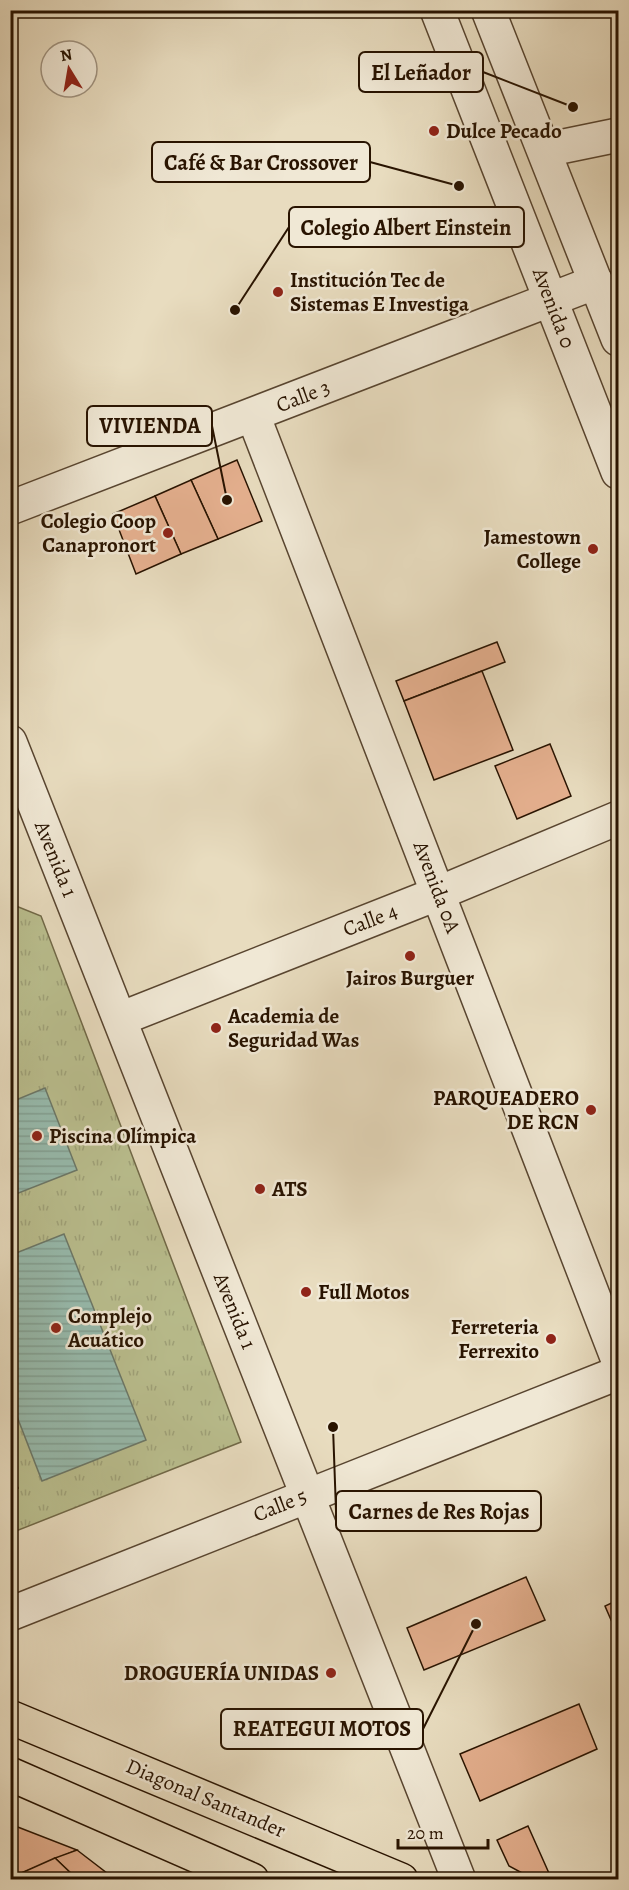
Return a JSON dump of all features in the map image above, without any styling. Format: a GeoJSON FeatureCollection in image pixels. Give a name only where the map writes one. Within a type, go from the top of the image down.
{"type":"FeatureCollection","features":[{"type":"Feature","properties":{"kind":"main road","name":"Diagonal Santander"},"geometry":{"type":"LineString","coordinates":[[10,1716],[401,1880]]}},
{"type":"Feature","properties":{"kind":"main road"},"geometry":{"type":"LineString","coordinates":[[10,1774],[252,1880]]}},
{"type":"Feature","properties":{"kind":"street","name":"Avenida 0"},"geometry":{"type":"LineString","coordinates":[[436,10],[618,472]]}},
{"type":"Feature","properties":{"kind":"street"},"geometry":{"type":"LineString","coordinates":[[488,10],[618,339]]}},
{"type":"Feature","properties":{"kind":"street"},"geometry":{"type":"LineString","coordinates":[[545,150],[618,135]]}},
{"type":"Feature","properties":{"kind":"street","name":"Calle 3"},"geometry":{"type":"LineString","coordinates":[[10,508],[596,282]]}},
{"type":"Feature","properties":{"kind":"street","name":"Avenida 0A"},"geometry":{"type":"LineString","coordinates":[[253,415],[618,1360]]}},
{"type":"Feature","properties":{"kind":"street","name":"Avenida 1"},"geometry":{"type":"LineString","coordinates":[[10,742],[459,1880]]}},
{"type":"Feature","properties":{"kind":"street","name":"Calle 4"},"geometry":{"type":"LineString","coordinates":[[120,1019],[439,893],[618,818]]}},
{"type":"Feature","properties":{"kind":"street","name":"Calle 5"},"geometry":{"type":"LineString","coordinates":[[10,1614],[307,1494],[618,1373]]}},
{"type":"Feature","properties":{"kind":"green space"},"geometry":{"type":"Polygon","coordinates":[[[11,904],[41,916],[241,1442],[11,1533],[11,904]]]}},
{"type":"Feature","properties":{"kind":"water","name":"Piscina Olímpica"},"geometry":{"type":"Polygon","coordinates":[[[45,1088],[77,1170],[11,1196],[11,1102],[45,1088]]]}},
{"type":"Feature","properties":{"kind":"water","name":"Complejo Acuático"},"geometry":{"type":"Polygon","coordinates":[[[64,1234],[146,1440],[42,1481],[11,1401],[11,1255],[64,1234]]]}},
{"type":"Feature","properties":{"kind":"building"},"geometry":{"type":"Polygon","coordinates":[[[237,460],[262,521],[218,539],[191,480],[237,460]]]}},
{"type":"Feature","properties":{"kind":"building"},"geometry":{"type":"Polygon","coordinates":[[[191,480],[218,539],[181,554],[155,496],[191,480]]]}},
{"type":"Feature","properties":{"kind":"building"},"geometry":{"type":"Polygon","coordinates":[[[155,496],[181,554],[136,574],[113,514],[155,496]]]}},
{"type":"Feature","properties":{"kind":"building"},"geometry":{"type":"Polygon","coordinates":[[[497,642],[505,662],[404,701],[396,681],[497,642]]]}},
{"type":"Feature","properties":{"kind":"building"},"geometry":{"type":"Polygon","coordinates":[[[482,671],[513,750],[434,780],[404,701],[482,671]]]}},
{"type":"Feature","properties":{"kind":"building"},"geometry":{"type":"Polygon","coordinates":[[[550,744],[571,796],[517,819],[495,766],[550,744]]]}},
{"type":"Feature","properties":{"kind":"building"},"geometry":{"type":"Polygon","coordinates":[[[10,1469],[18,1488],[10,1491],[10,1469]]]}},
{"type":"Feature","properties":{"kind":"building"},"geometry":{"type":"Polygon","coordinates":[[[526,1577],[545,1620],[424,1670],[407,1628],[526,1577]]]}},
{"type":"Feature","properties":{"kind":"building"},"geometry":{"type":"Polygon","coordinates":[[[618,1600],[618,1636],[605,1606],[618,1600]]]}},
{"type":"Feature","properties":{"kind":"building"},"geometry":{"type":"Polygon","coordinates":[[[579,1704],[597,1749],[480,1801],[460,1754],[579,1704]]]}},
{"type":"Feature","properties":{"kind":"building"},"geometry":{"type":"Polygon","coordinates":[[[10,1824],[77,1850],[10,1878],[10,1824]]]}},
{"type":"Feature","properties":{"kind":"building"},"geometry":{"type":"Polygon","coordinates":[[[528,1826],[552,1880],[535,1880],[509,1866],[497,1840],[528,1826]]]}},
{"type":"Feature","properties":{"kind":"building"},"geometry":{"type":"Polygon","coordinates":[[[77,1850],[116,1880],[78,1880],[55,1858],[77,1850]]]}},
{"type":"Feature","properties":{"kind":"building"},"geometry":{"type":"Polygon","coordinates":[[[55,1858],[78,1880],[10,1880],[10,1878],[55,1858]]]}},
{"type":"Feature","properties":{"kind":"place","name":"El Leñador"},"geometry":{"type":"Point","coordinates":[573,107]}},
{"type":"Feature","properties":{"kind":"place","name":"Dulce Pecado"},"geometry":{"type":"Point","coordinates":[434,131]}},
{"type":"Feature","properties":{"kind":"place","name":"Café & Bar Crossover"},"geometry":{"type":"Point","coordinates":[459,186]}},
{"type":"Feature","properties":{"kind":"place","name":"Institución Tec de Sistemas E Investiga"},"geometry":{"type":"Point","coordinates":[278,292]}},
{"type":"Feature","properties":{"kind":"place","name":"Colegio Albert Einstein"},"geometry":{"type":"Point","coordinates":[235,310]}},
{"type":"Feature","properties":{"kind":"place","name":"VIVIENDA"},"geometry":{"type":"Point","coordinates":[227,500]}},
{"type":"Feature","properties":{"kind":"place","name":"Colegio Coop Canapronort"},"geometry":{"type":"Point","coordinates":[168,533]}},
{"type":"Feature","properties":{"kind":"place","name":"Jamestown College"},"geometry":{"type":"Point","coordinates":[593,549]}},
{"type":"Feature","properties":{"kind":"place","name":"Jairos Burguer"},"geometry":{"type":"Point","coordinates":[410,956]}},
{"type":"Feature","properties":{"kind":"place","name":"Academia de Seguridad Was"},"geometry":{"type":"Point","coordinates":[216,1028]}},
{"type":"Feature","properties":{"kind":"place","name":"PARQUEADERO DE RCN"},"geometry":{"type":"Point","coordinates":[591,1110]}},
{"type":"Feature","properties":{"kind":"place","name":"Piscina Olímpica"},"geometry":{"type":"Point","coordinates":[37,1136]}},
{"type":"Feature","properties":{"kind":"place","name":"ATS"},"geometry":{"type":"Point","coordinates":[260,1189]}},
{"type":"Feature","properties":{"kind":"place","name":"Full Motos"},"geometry":{"type":"Point","coordinates":[306,1292]}},
{"type":"Feature","properties":{"kind":"place","name":"Complejo Acuático"},"geometry":{"type":"Point","coordinates":[56,1328]}},
{"type":"Feature","properties":{"kind":"place","name":"Ferreteria Ferrexito"},"geometry":{"type":"Point","coordinates":[551,1339]}},
{"type":"Feature","properties":{"kind":"place","name":"Carnes de Res Rojas"},"geometry":{"type":"Point","coordinates":[333,1427]}},
{"type":"Feature","properties":{"kind":"place","name":"REATEGUI MOTOS"},"geometry":{"type":"Point","coordinates":[476,1624]}},
{"type":"Feature","properties":{"kind":"place","name":"DROGUERÍA UNIDAS"},"geometry":{"type":"Point","coordinates":[331,1673]}}]}
